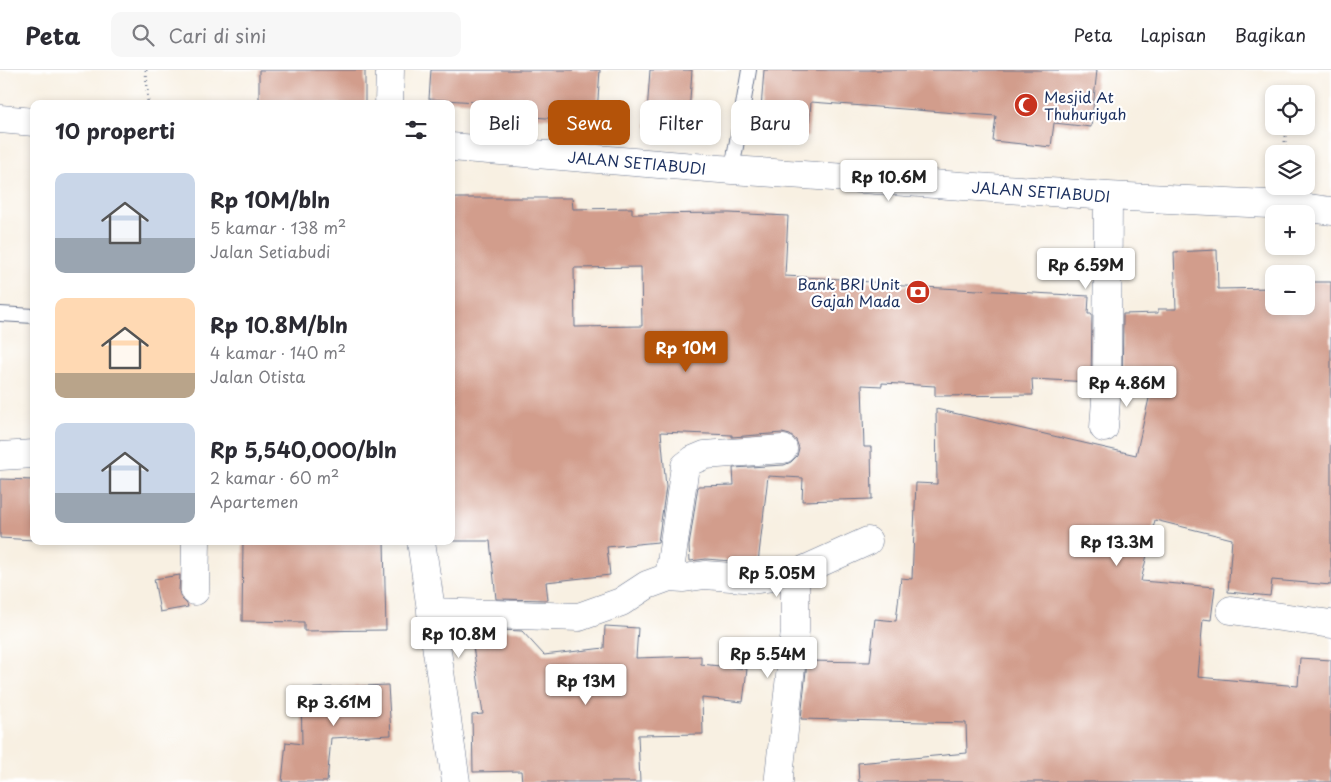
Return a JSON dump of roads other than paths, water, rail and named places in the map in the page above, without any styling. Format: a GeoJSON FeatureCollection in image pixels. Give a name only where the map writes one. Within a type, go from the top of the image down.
{"type":"FeatureCollection","features":[{"type":"Feature","properties":{"kind":"street"},"geometry":{"type":"LineString","coordinates":[[388,100],[390,70]]}},
{"type":"Feature","properties":{"kind":"street"},"geometry":{"type":"LineString","coordinates":[[0,119],[30,122]]}},
{"type":"Feature","properties":{"kind":"street","name":"JALAN SETIABUDI"},"geometry":{"type":"LineString","coordinates":[[455,147],[732,170],[1108,196],[1287,205],[1331,211]]}},
{"type":"Feature","properties":{"kind":"street"},"geometry":{"type":"LineString","coordinates":[[1104,428],[1107,385],[1108,196]]}},
{"type":"Feature","properties":{"kind":"street"},"geometry":{"type":"LineString","coordinates":[[669,577],[686,466],[693,460],[705,455],[783,449]]}},
{"type":"Feature","properties":{"kind":"street"},"geometry":{"type":"LineString","coordinates":[[0,456],[30,454]]}},
{"type":"Feature","properties":{"kind":"street"},"geometry":{"type":"LineString","coordinates":[[431,612],[579,617],[621,602],[647,585],[669,577],[684,578],[705,575],[757,578],[795,574],[868,541]]}},
{"type":"Feature","properties":{"kind":"street"},"geometry":{"type":"LineString","coordinates":[[195,591],[196,545]]}},
{"type":"Feature","properties":{"kind":"street"},"geometry":{"type":"LineString","coordinates":[[422,545],[456,782]]}},
{"type":"Feature","properties":{"kind":"street"},"geometry":{"type":"LineString","coordinates":[[780,782],[779,776],[795,631],[795,574]]}},
{"type":"Feature","properties":{"kind":"street"},"geometry":{"type":"LineString","coordinates":[[1231,610],[1331,624]]}},
{"type":"Feature","properties":{"kind":"lane"},"geometry":{"type":"LineString","coordinates":[[732,170],[748,70]]}},
{"type":"Feature","properties":{"kind":"lane"},"geometry":{"type":"LineString","coordinates":[[0,314],[30,316]]}},
{"type":"Feature","properties":{"kind":"place","name":"Mesjid At Thuhuriyah"},"geometry":{"type":"Point","coordinates":[1026,105]}},
{"type":"Feature","properties":{"kind":"place","name":"Bank BRI Unit Gajah Mada"},"geometry":{"type":"Point","coordinates":[918,292]}}]}
